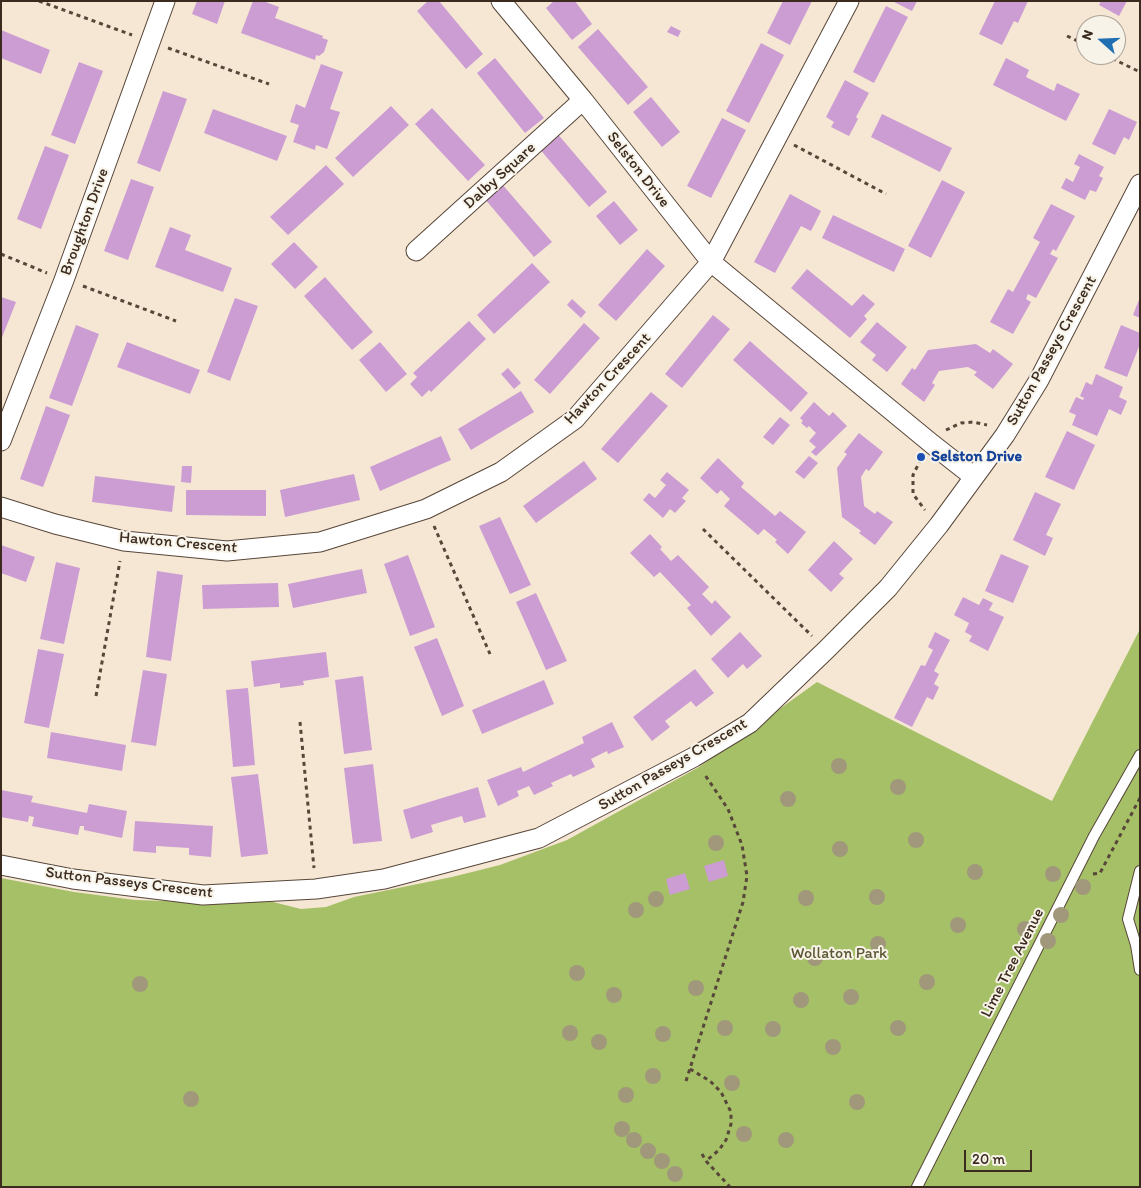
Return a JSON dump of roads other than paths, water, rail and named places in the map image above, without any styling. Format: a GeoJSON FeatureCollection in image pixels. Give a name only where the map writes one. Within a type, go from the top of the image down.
{"type":"FeatureCollection","features":[{"type":"Feature","properties":{"kind":"street","name":"Broughton Drive"},"geometry":{"type":"LineString","coordinates":[[1,441],[64,280],[165,1]]}},
{"type":"Feature","properties":{"kind":"street","name":"Selston Drive"},"geometry":{"type":"LineString","coordinates":[[501,1],[583,100],[711,262],[974,477]]}},
{"type":"Feature","properties":{"kind":"street","name":"Hawton Crescent"},"geometry":{"type":"LineString","coordinates":[[1,507],[56,524],[124,541],[227,551],[320,542],[426,509],[501,472],[575,419],[711,262],[848,1]]}},
{"type":"Feature","properties":{"kind":"street","name":"Dalby Square"},"geometry":{"type":"LineString","coordinates":[[416,251],[583,100]]}},
{"type":"Feature","properties":{"kind":"street","name":"Sutton Passeys Crescent"},"geometry":{"type":"LineString","coordinates":[[1,865],[73,879],[203,895],[316,889],[384,879],[539,838],[694,757],[750,723],[888,588],[939,525],[1005,435],[1039,380],[1140,184]]}},
{"type":"Feature","properties":{"kind":"lane","name":"Lime Tree Avenue"},"geometry":{"type":"LineString","coordinates":[[917,1187],[1094,836],[1140,755]]}},
{"type":"Feature","properties":{"kind":"lane"},"geometry":{"type":"LineString","coordinates":[[1140,871],[1128,918],[1136,945],[1140,970]]}},
{"type":"Feature","properties":{"kind":"place","name":"Selston Drive"},"geometry":{"type":"Point","coordinates":[921,457]}},
{"type":"Feature","properties":{"kind":"park label","name":"Wollaton Park"},"geometry":{"type":"Point","coordinates":[839,954]}}]}
